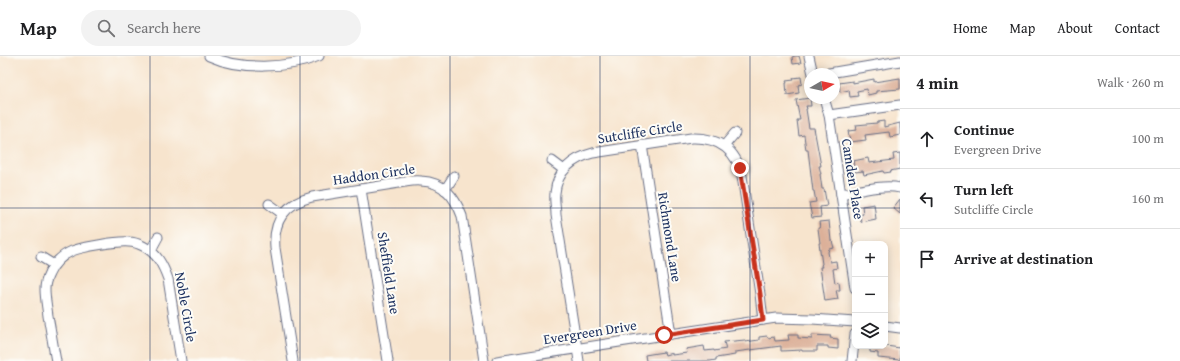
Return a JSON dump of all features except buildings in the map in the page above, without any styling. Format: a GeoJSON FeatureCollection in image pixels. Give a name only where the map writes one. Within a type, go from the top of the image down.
{"type":"FeatureCollection","features":[{"type":"Feature","properties":{"kind":"street"},"geometry":{"type":"LineString","coordinates":[[209,56],[232,63],[250,66],[277,66],[299,62],[318,56]]}},
{"type":"Feature","properties":{"kind":"street"},"geometry":{"type":"LineString","coordinates":[[809,56],[812,68]]}},
{"type":"Feature","properties":{"kind":"street"},"geometry":{"type":"LineString","coordinates":[[840,71],[900,61]]}},
{"type":"Feature","properties":{"kind":"street","name":"Camden Place"},"geometry":{"type":"LineString","coordinates":[[826,104],[829,115],[853,277]]}},
{"type":"Feature","properties":{"kind":"street"},"geometry":{"type":"LineString","coordinates":[[829,115],[900,104]]}},
{"type":"Feature","properties":{"kind":"street"},"geometry":{"type":"LineString","coordinates":[[724,146],[735,133]]}},
{"type":"Feature","properties":{"kind":"street","name":"Sutcliffe Circle"},"geometry":{"type":"LineString","coordinates":[[579,361],[554,198],[557,183],[564,170],[573,161],[585,155],[642,145],[702,137],[720,143],[724,146],[732,154],[740,168],[763,320]]}},
{"type":"Feature","properties":{"kind":"street","name":"Richmond Lane"},"geometry":{"type":"LineString","coordinates":[[642,145],[670,334]]}},
{"type":"Feature","properties":{"kind":"street"},"geometry":{"type":"LineString","coordinates":[[552,161],[564,170]]}},
{"type":"Feature","properties":{"kind":"street"},"geometry":{"type":"LineString","coordinates":[[445,190],[454,176]]}},
{"type":"Feature","properties":{"kind":"street","name":"Haddon Circle"},"geometry":{"type":"LineString","coordinates":[[293,361],[274,239],[275,230],[283,214],[293,204],[303,199],[421,181],[431,182],[445,190],[456,202],[462,216],[484,361]]}},
{"type":"Feature","properties":{"kind":"street"},"geometry":{"type":"LineString","coordinates":[[841,194],[883,188],[900,188]]}},
{"type":"Feature","properties":{"kind":"street","name":"Sheffield Lane"},"geometry":{"type":"LineString","coordinates":[[361,189],[388,361]]}},
{"type":"Feature","properties":{"kind":"street"},"geometry":{"type":"LineString","coordinates":[[269,204],[283,214]]}},
{"type":"Feature","properties":{"kind":"street"},"geometry":{"type":"LineString","coordinates":[[56,361],[45,289],[49,274],[54,265],[61,257],[71,251],[120,242],[137,244],[151,250],[158,237]]}},
{"type":"Feature","properties":{"kind":"street","name":"Noble Circle"},"geometry":{"type":"LineString","coordinates":[[151,250],[162,262],[168,279],[182,361]]}},
{"type":"Feature","properties":{"kind":"street"},"geometry":{"type":"LineString","coordinates":[[41,257],[54,265]]}},
{"type":"Feature","properties":{"kind":"street","name":"Evergreen Drive"},"geometry":{"type":"LineString","coordinates":[[496,361],[776,318],[852,322]]}},
{"type":"Feature","properties":{"kind":"street"},"geometry":{"type":"LineString","coordinates":[[888,326],[900,328]]}},
{"type":"Feature","properties":{"kind":"street"},"geometry":{"type":"LineString","coordinates":[[852,361],[853,349]]}},
{"type":"Feature","properties":{"kind":"route"},"geometry":{"type":"LineString","coordinates":[[664,335],[763,320],[740,168]]}}]}
